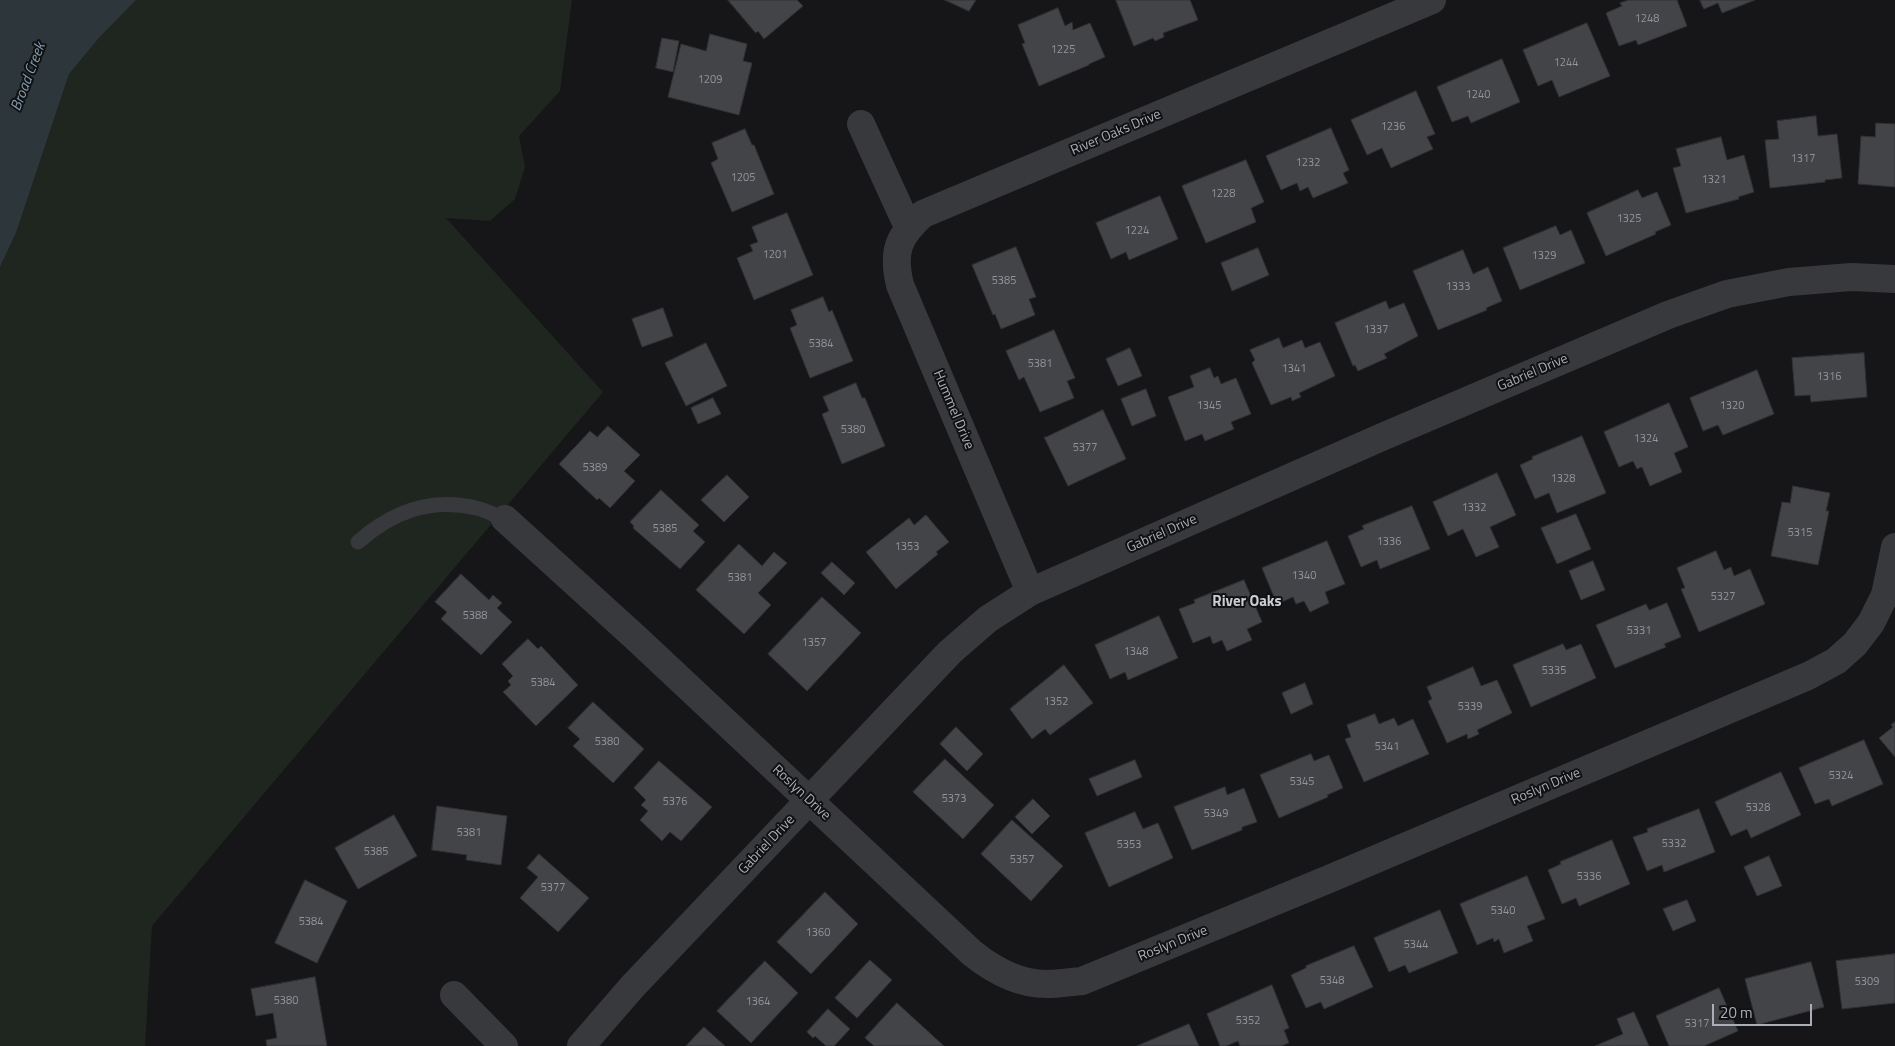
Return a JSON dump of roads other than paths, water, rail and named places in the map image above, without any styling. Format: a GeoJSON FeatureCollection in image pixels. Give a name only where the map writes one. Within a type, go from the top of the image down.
{"type":"FeatureCollection","features":[{"type":"Feature","properties":{"kind":"street","name":"River Oaks Drive"},"geometry":{"type":"LineString","coordinates":[[908,227],[923,214],[1432,0]]}},
{"type":"Feature","properties":{"kind":"street"},"geometry":{"type":"LineString","coordinates":[[862,124],[908,227]]}},
{"type":"Feature","properties":{"kind":"street","name":"Hummel Drive"},"geometry":{"type":"LineString","coordinates":[[908,227],[898,247],[896,268],[900,285],[1030,592]]}},
{"type":"Feature","properties":{"kind":"street","name":"Gabriel Drive"},"geometry":{"type":"LineString","coordinates":[[581,1046],[632,987],[950,652],[988,619],[1030,592],[1391,433],[1668,315],[1728,294],[1789,282],[1851,277],[1895,279]]}},
{"type":"Feature","properties":{"kind":"street","name":"Roslyn Drive"},"geometry":{"type":"LineString","coordinates":[[505,519],[636,638],[972,953],[986,964],[1014,978],[1044,984],[1082,981],[1329,879],[1808,676],[1836,661],[1856,644],[1871,623],[1885,595],[1895,547]]}},
{"type":"Feature","properties":{"kind":"street"},"geometry":{"type":"LineString","coordinates":[[454,995],[504,1046]]}},
{"type":"Feature","properties":{"kind":"lane"},"geometry":{"type":"LineString","coordinates":[[358,542],[376,526],[404,511],[440,504],[476,508],[505,519]]}},
{"type":"Feature","properties":{"kind":"water","name":"Broad Creek"},"geometry":{"type":"Polygon","coordinates":[[[0,0],[136,0],[99,38],[69,74],[16,233],[0,267],[0,0]]]}},
{"type":"Feature","properties":{"kind":"district","name":"River Oaks"},"geometry":{"type":"Point","coordinates":[1247,602]}}]}
